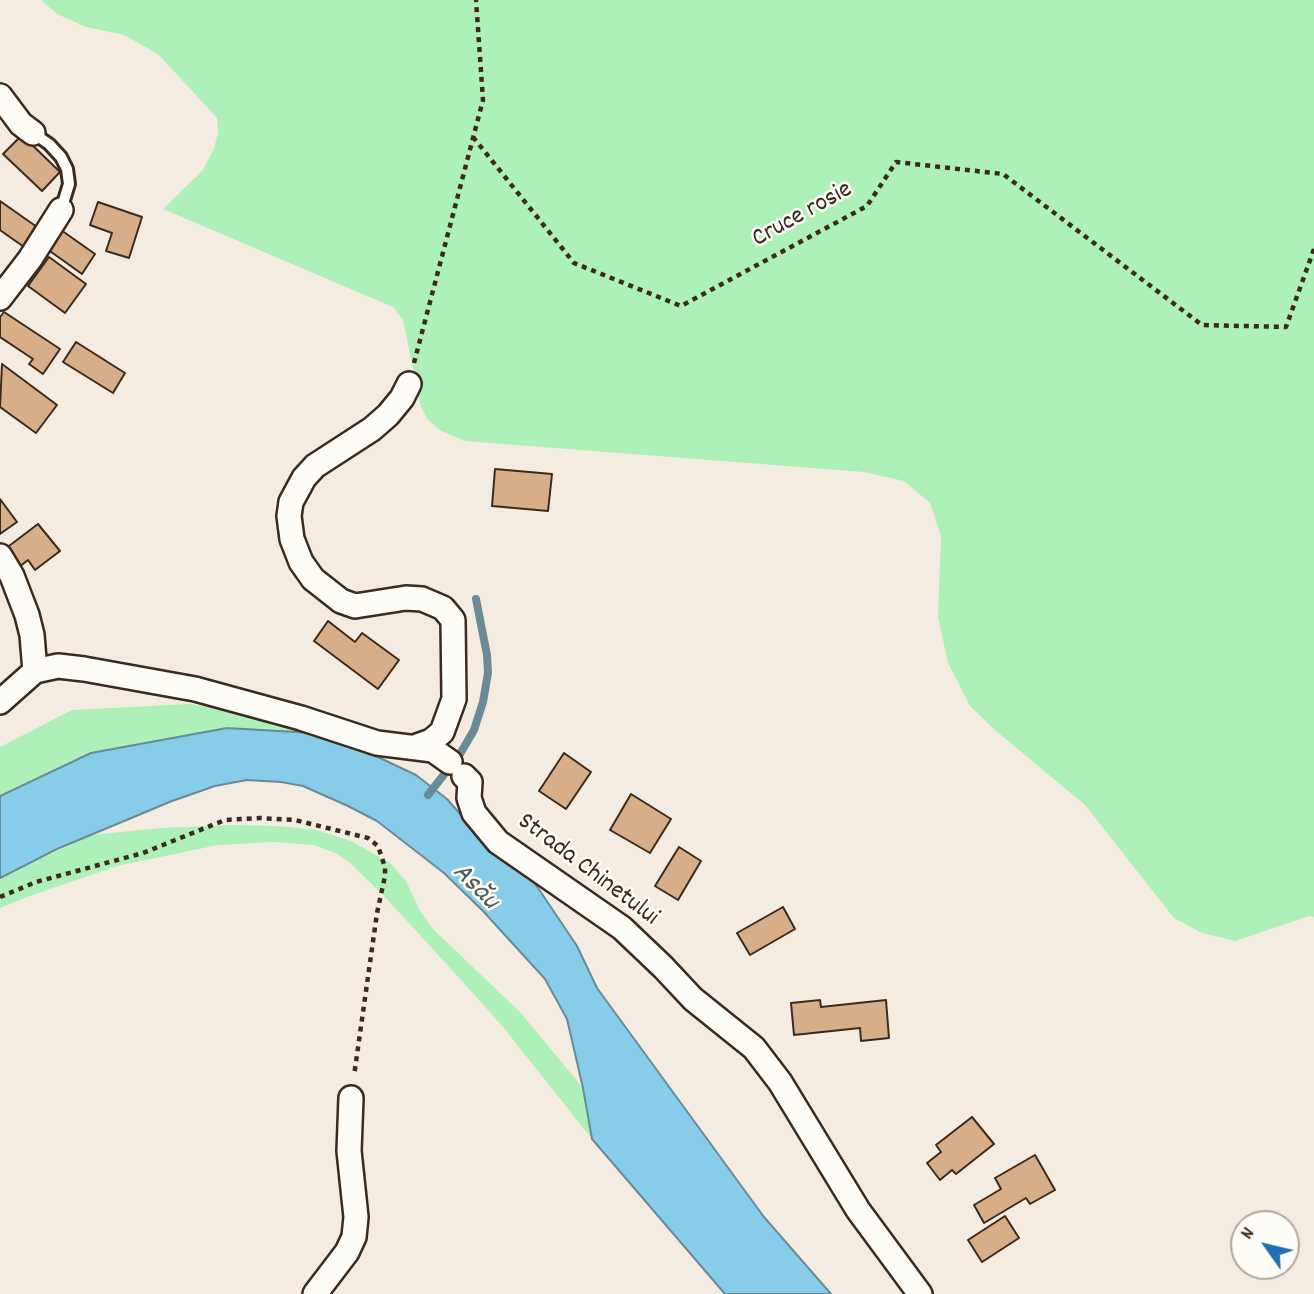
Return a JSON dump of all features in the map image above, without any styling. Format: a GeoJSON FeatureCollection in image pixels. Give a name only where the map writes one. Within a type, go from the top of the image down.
{"type":"FeatureCollection","features":[{"type":"Feature","properties":{"kind":"street"},"geometry":{"type":"LineString","coordinates":[[0,96],[14,116],[33,134]]}},
{"type":"Feature","properties":{"kind":"street"},"geometry":{"type":"LineString","coordinates":[[0,298],[30,259],[61,210]]}},
{"type":"Feature","properties":{"kind":"street"},"geometry":{"type":"LineString","coordinates":[[409,384],[388,415],[372,429],[315,466],[304,478],[291,502],[289,516],[292,540],[301,562],[313,579],[341,601],[355,606],[406,598],[422,599],[443,608],[453,620],[454,699],[442,732],[417,747]]}},
{"type":"Feature","properties":{"kind":"street"},"geometry":{"type":"LineString","coordinates":[[0,556],[12,576],[27,615],[32,635],[35,671],[0,702]]}},
{"type":"Feature","properties":{"kind":"street"},"geometry":{"type":"LineString","coordinates":[[0,594],[27,615]]}},
{"type":"Feature","properties":{"kind":"street","name":"Strada Chinetului"},"geometry":{"type":"LineString","coordinates":[[35,671],[58,666],[195,689],[301,718],[377,743],[417,747],[439,753],[470,782],[474,813],[498,842],[622,928],[693,999],[754,1048],[780,1082],[858,1210],[920,1294]]}},
{"type":"Feature","properties":{"kind":"street"},"geometry":{"type":"LineString","coordinates":[[316,1294],[347,1252],[354,1237],[356,1217],[349,1151],[351,1098]]}},
{"type":"Feature","properties":{"kind":"lane"},"geometry":{"type":"LineString","coordinates":[[33,134],[49,144],[61,157],[67,169],[69,184],[61,210]]}},
{"type":"Feature","properties":{"kind":"path"},"geometry":{"type":"LineString","coordinates":[[409,384],[483,100],[476,0]]}},
{"type":"Feature","properties":{"kind":"path","name":"Cruce rosie"},"geometry":{"type":"LineString","coordinates":[[473,137],[574,263],[681,306],[867,206],[897,162],[1003,174],[1202,326],[1286,327],[1314,249]]}},
{"type":"Feature","properties":{"kind":"path"},"geometry":{"type":"LineString","coordinates":[[0,897],[36,882],[143,853],[225,820],[295,820],[368,838],[378,846],[385,866],[385,876],[377,913],[351,1098]]}},
{"type":"Feature","properties":{"kind":"green space"},"geometry":{"type":"Polygon","coordinates":[[[41,0],[1314,0],[1314,917],[1309,916],[1235,941],[1202,933],[1174,918],[1085,805],[970,706],[948,663],[938,617],[941,536],[930,503],[904,481],[864,472],[465,441],[441,431],[428,420],[421,407],[403,320],[393,307],[163,209],[203,170],[214,148],[218,133],[217,118],[158,54],[124,35],[86,27],[57,14],[41,0]]]}},
{"type":"Feature","properties":{"kind":"green space"},"geometry":{"type":"Polygon","coordinates":[[[190,704],[260,716],[313,733],[227,728],[91,753],[0,796],[0,747],[72,710],[190,704]]]}},
{"type":"Feature","properties":{"kind":"green space"},"geometry":{"type":"Polygon","coordinates":[[[232,825],[316,830],[351,841],[390,863],[406,881],[420,911],[434,930],[520,1012],[583,1088],[592,1139],[503,1027],[462,981],[384,896],[336,853],[313,845],[275,842],[218,845],[117,866],[0,908],[0,878],[91,835],[232,825]]]}},
{"type":"Feature","properties":{"kind":"water","name":"Asău"},"geometry":{"type":"Polygon","coordinates":[[[227,728],[313,733],[380,758],[416,775],[447,799],[498,857],[534,882],[577,946],[597,988],[764,1217],[831,1294],[725,1294],[592,1139],[567,1019],[545,979],[444,873],[377,821],[348,806],[303,786],[281,782],[247,780],[215,786],[57,849],[0,878],[0,796],[91,753],[227,728]]]}},
{"type":"Feature","properties":{"kind":"building"},"geometry":{"type":"Polygon","coordinates":[[[22,135],[60,172],[42,191],[3,154],[22,135]]]}},
{"type":"Feature","properties":{"kind":"building"},"geometry":{"type":"Polygon","coordinates":[[[0,201],[37,227],[24,247],[0,230],[0,201]]]}},
{"type":"Feature","properties":{"kind":"building"},"geometry":{"type":"Polygon","coordinates":[[[98,202],[142,217],[129,258],[106,251],[112,233],[90,225],[98,202]]]}},
{"type":"Feature","properties":{"kind":"building"},"geometry":{"type":"Polygon","coordinates":[[[61,230],[95,254],[82,274],[47,249],[61,230]]]}},
{"type":"Feature","properties":{"kind":"building"},"geometry":{"type":"Polygon","coordinates":[[[49,257],[86,284],[65,313],[28,286],[49,257]]]}},
{"type":"Feature","properties":{"kind":"building"},"geometry":{"type":"Polygon","coordinates":[[[4,312],[60,349],[43,374],[29,364],[33,359],[0,337],[0,317],[4,312]]]}},
{"type":"Feature","properties":{"kind":"building"},"geometry":{"type":"Polygon","coordinates":[[[76,342],[125,373],[113,393],[63,362],[76,342]]]}},
{"type":"Feature","properties":{"kind":"building"},"geometry":{"type":"Polygon","coordinates":[[[2,364],[57,405],[36,433],[0,407],[2,364]]]}},
{"type":"Feature","properties":{"kind":"building"},"geometry":{"type":"Polygon","coordinates":[[[495,469],[552,474],[548,511],[492,506],[495,469]]]}},
{"type":"Feature","properties":{"kind":"building"},"geometry":{"type":"Polygon","coordinates":[[[0,499],[17,522],[0,534],[0,499]]]}},
{"type":"Feature","properties":{"kind":"building"},"geometry":{"type":"Polygon","coordinates":[[[38,524],[60,551],[35,570],[28,560],[19,567],[5,549],[38,524]]]}},
{"type":"Feature","properties":{"kind":"building"},"geometry":{"type":"Polygon","coordinates":[[[328,621],[355,642],[362,633],[399,660],[378,689],[314,641],[328,621]]]}},
{"type":"Feature","properties":{"kind":"building"},"geometry":{"type":"Polygon","coordinates":[[[564,753],[591,772],[566,809],[539,791],[564,753]]]}},
{"type":"Feature","properties":{"kind":"building"},"geometry":{"type":"Polygon","coordinates":[[[631,794],[671,819],[650,853],[610,830],[631,794]]]}},
{"type":"Feature","properties":{"kind":"building"},"geometry":{"type":"Polygon","coordinates":[[[679,847],[701,861],[678,900],[655,886],[679,847]]]}},
{"type":"Feature","properties":{"kind":"building"},"geometry":{"type":"Polygon","coordinates":[[[783,907],[795,929],[750,955],[737,933],[783,907]]]}},
{"type":"Feature","properties":{"kind":"building"},"geometry":{"type":"Polygon","coordinates":[[[820,1000],[821,1007],[886,1000],[889,1038],[861,1041],[860,1028],[794,1035],[791,1003],[820,1000]]]}},
{"type":"Feature","properties":{"kind":"building"},"geometry":{"type":"Polygon","coordinates":[[[972,1117],[994,1144],[956,1174],[952,1170],[940,1180],[927,1163],[941,1152],[936,1145],[972,1117]]]}},
{"type":"Feature","properties":{"kind":"building"},"geometry":{"type":"Polygon","coordinates":[[[1035,1155],[1055,1190],[1030,1204],[1026,1198],[984,1223],[974,1205],[1001,1189],[995,1178],[1035,1155]]]}},
{"type":"Feature","properties":{"kind":"building"},"geometry":{"type":"Polygon","coordinates":[[[1005,1216],[1019,1238],[982,1262],[968,1240],[1005,1216]]]}},
{"type":"Feature","properties":{"kind":"waterway"},"geometry":{"type":"LineString","coordinates":[[428,795],[460,754],[474,730],[483,702],[488,673],[487,655],[476,599]]}}]}
